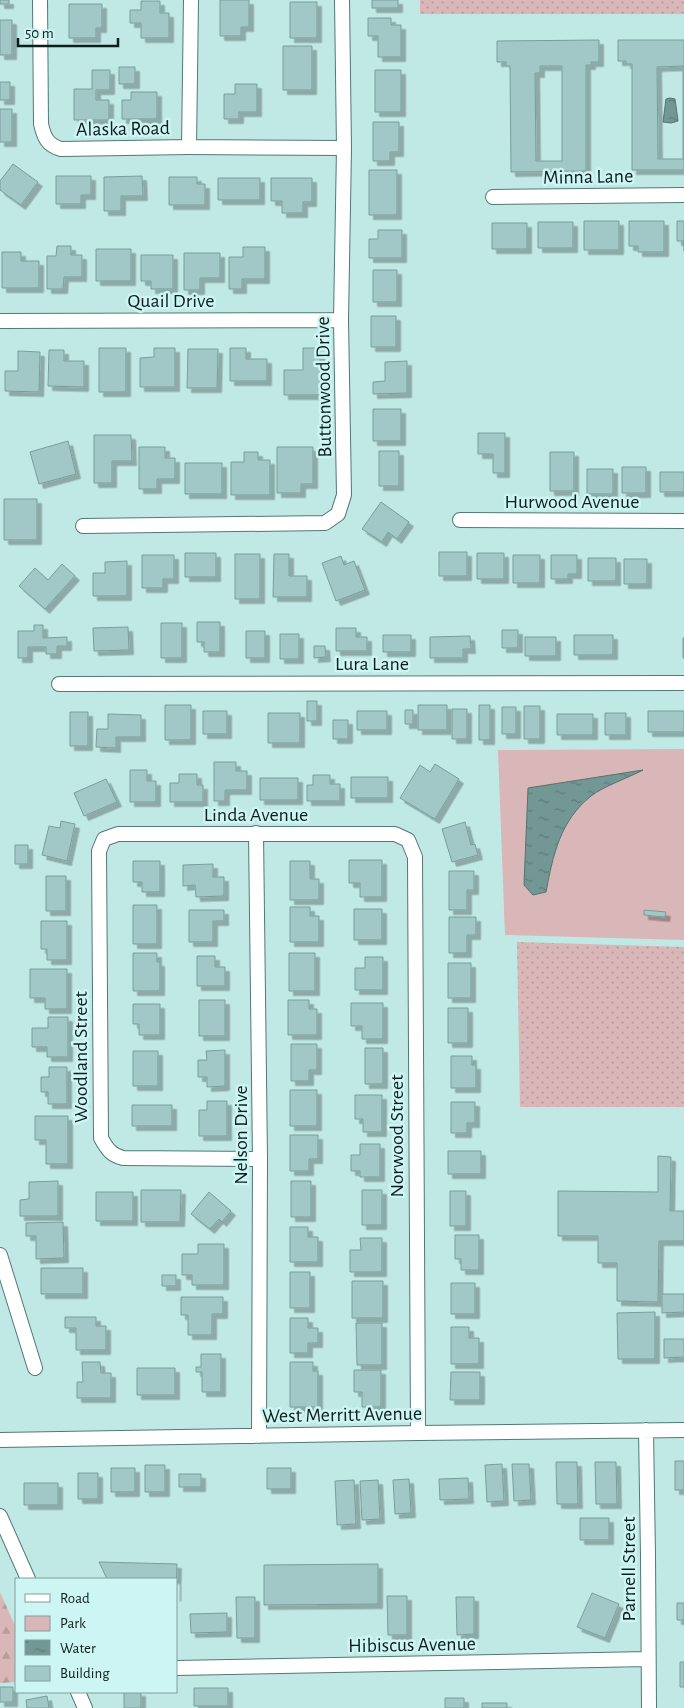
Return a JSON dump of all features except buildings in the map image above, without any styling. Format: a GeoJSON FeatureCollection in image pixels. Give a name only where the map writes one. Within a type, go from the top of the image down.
{"type":"FeatureCollection","features":[{"type":"Feature","properties":{"kind":"street","name":"Alaska Road"},"geometry":{"type":"LineString","coordinates":[[40,0],[41,124],[44,135],[52,147],[61,149],[190,147],[344,148]]}},
{"type":"Feature","properties":{"kind":"street"},"geometry":{"type":"LineString","coordinates":[[190,147],[191,0]]}},
{"type":"Feature","properties":{"kind":"street","name":"Buttonwood Drive"},"geometry":{"type":"LineString","coordinates":[[83,526],[325,523],[338,514],[344,494],[341,320],[344,148],[342,0]]}},
{"type":"Feature","properties":{"kind":"street","name":"Minna Lane"},"geometry":{"type":"LineString","coordinates":[[493,197],[684,195]]}},
{"type":"Feature","properties":{"kind":"street","name":"Quail Drive"},"geometry":{"type":"LineString","coordinates":[[0,320],[341,320]]}},
{"type":"Feature","properties":{"kind":"street","name":"Hurwood Avenue"},"geometry":{"type":"LineString","coordinates":[[460,520],[684,521]]}},
{"type":"Feature","properties":{"kind":"street","name":"Lura Lane"},"geometry":{"type":"LineString","coordinates":[[59,684],[684,683]]}},
{"type":"Feature","properties":{"kind":"street","name":"Linda Avenue"},"geometry":{"type":"LineString","coordinates":[[104,839],[118,834],[256,833],[395,834],[408,840]]}},
{"type":"Feature","properties":{"kind":"street","name":"Nelson Drive"},"geometry":{"type":"LineString","coordinates":[[256,833],[260,1159],[259,1436]]}},
{"type":"Feature","properties":{"kind":"street","name":"Woodland Street"},"geometry":{"type":"LineString","coordinates":[[104,839],[99,850],[101,1138],[106,1148],[114,1155],[123,1158],[260,1159]]}},
{"type":"Feature","properties":{"kind":"street","name":"Norwood Street"},"geometry":{"type":"LineString","coordinates":[[408,840],[415,857],[418,1432]]}},
{"type":"Feature","properties":{"kind":"street"},"geometry":{"type":"LineString","coordinates":[[0,1255],[36,1368]]}},
{"type":"Feature","properties":{"kind":"street","name":"Parnell Street"},"geometry":{"type":"LineString","coordinates":[[646,1430],[649,1708]]}},
{"type":"Feature","properties":{"kind":"street","name":"West Merritt Avenue"},"geometry":{"type":"LineString","coordinates":[[0,1440],[418,1432],[684,1430]]}},
{"type":"Feature","properties":{"kind":"street"},"geometry":{"type":"LineString","coordinates":[[0,1446],[15,1439]]}},
{"type":"Feature","properties":{"kind":"street"},"geometry":{"type":"LineString","coordinates":[[0,1516],[28,1578]]}},
{"type":"Feature","properties":{"kind":"street","name":"Hibiscus Avenue"},"geometry":{"type":"LineString","coordinates":[[178,1668],[648,1659]]}},
{"type":"Feature","properties":{"kind":"street"},"geometry":{"type":"LineString","coordinates":[[78,1693],[85,1708]]}},
{"type":"Feature","properties":{"kind":"green space"},"geometry":{"type":"Polygon","coordinates":[[[420,0],[684,0],[684,14],[420,14],[420,0]]]}},
{"type":"Feature","properties":{"kind":"green space"},"geometry":{"type":"Polygon","coordinates":[[[684,749],[684,940],[505,935],[498,750],[684,749]]]}},
{"type":"Feature","properties":{"kind":"green space"},"geometry":{"type":"Polygon","coordinates":[[[517,942],[684,947],[684,1107],[520,1107],[517,942]]]}},
{"type":"Feature","properties":{"kind":"green space"},"geometry":{"type":"Polygon","coordinates":[[[0,1592],[15,1626],[15,1682],[0,1683],[0,1592]]]}},
{"type":"Feature","properties":{"kind":"water"},"geometry":{"type":"Polygon","coordinates":[[[666,99],[675,99],[678,121],[671,123],[663,122],[666,99]]]}},
{"type":"Feature","properties":{"kind":"water"},"geometry":{"type":"Polygon","coordinates":[[[643,770],[596,792],[580,806],[565,828],[555,852],[546,892],[533,895],[524,885],[528,788],[643,770]]]}}]}
